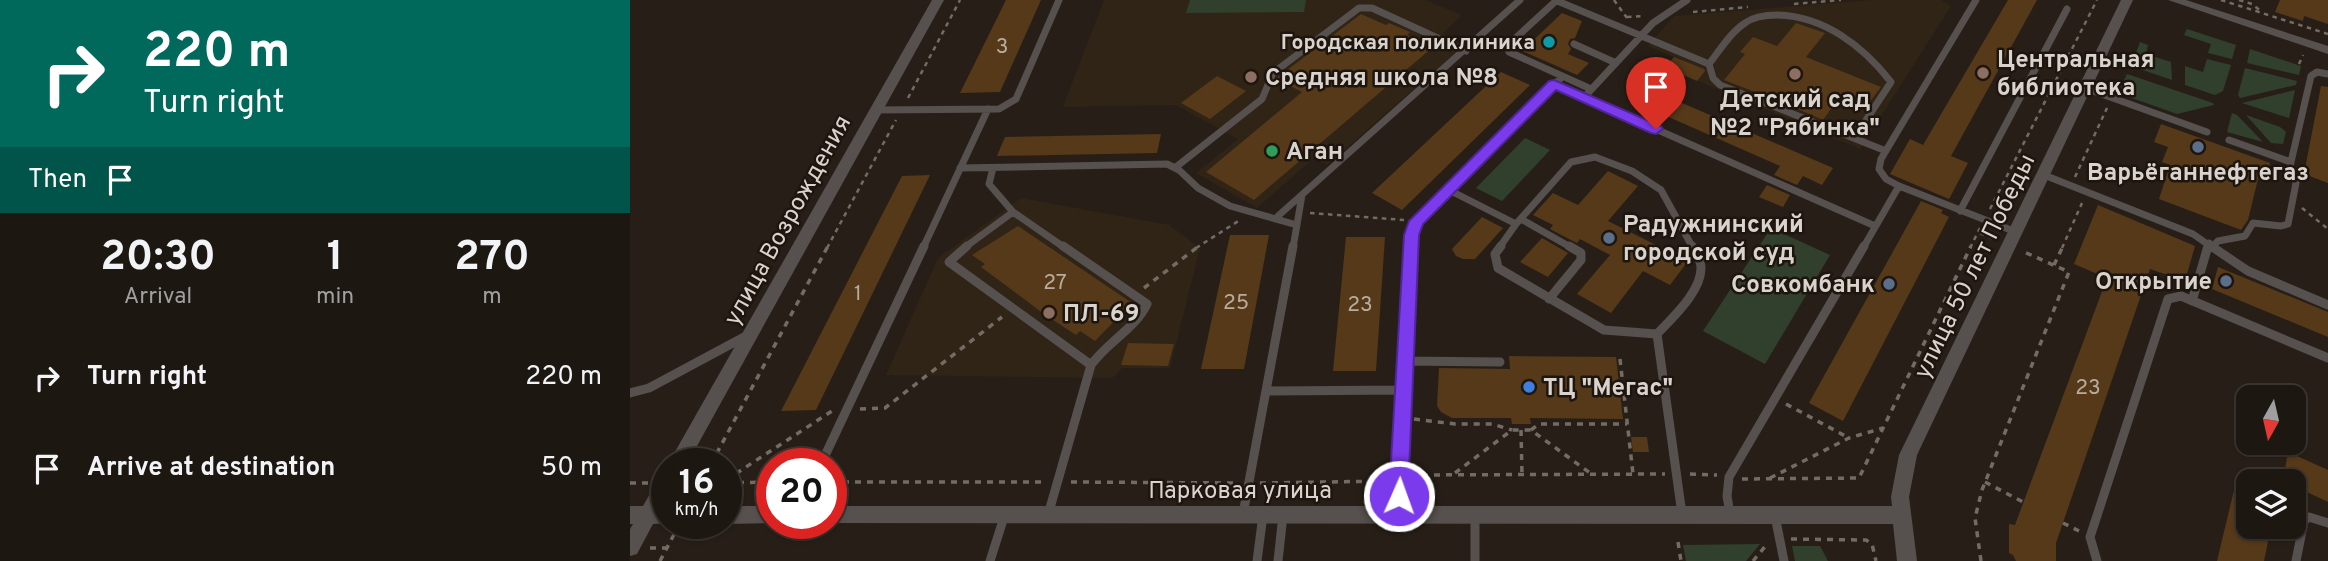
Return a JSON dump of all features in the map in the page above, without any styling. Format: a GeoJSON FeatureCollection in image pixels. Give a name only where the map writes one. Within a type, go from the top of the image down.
{"type":"FeatureCollection","features":[{"type":"Feature","properties":{"kind":"street","name":"улица Возрождения"},"geometry":{"type":"LineString","coordinates":[[686,448],[938,0]]}},
{"type":"Feature","properties":{"kind":"street","name":"улица 50 лет Победы"},"geometry":{"type":"LineString","coordinates":[[1907,561],[1900,515],[1902,481],[1908,455],[2127,0]]}},
{"type":"Feature","properties":{"kind":"street"},"geometry":{"type":"LineString","coordinates":[[2174,0],[2328,50]]}},
{"type":"Feature","properties":{"kind":"street"},"geometry":{"type":"LineString","coordinates":[[630,547],[648,515]]}},
{"type":"Feature","properties":{"kind":"street","name":"Парковая улица"},"geometry":{"type":"LineString","coordinates":[[847,515],[1900,515]]}},
{"type":"Feature","properties":{"kind":"lane"},"geometry":{"type":"LineString","coordinates":[[877,110],[999,109],[1016,99],[1059,0]]}},
{"type":"Feature","properties":{"kind":"lane"},"geometry":{"type":"LineString","coordinates":[[1278,216],[1520,0]]}},
{"type":"Feature","properties":{"kind":"lane"},"geometry":{"type":"LineString","coordinates":[[1591,89],[1513,56],[1507,48],[1556,0],[1709,64]]}},
{"type":"Feature","properties":{"kind":"lane"},"geometry":{"type":"LineString","coordinates":[[1584,97],[1641,35],[1657,20],[1687,0]]}},
{"type":"Feature","properties":{"kind":"lane"},"geometry":{"type":"LineString","coordinates":[[1976,0],[1886,151],[1879,165],[1880,174],[1899,186],[2015,232]]}},
{"type":"Feature","properties":{"kind":"lane"},"geometry":{"type":"LineString","coordinates":[[1176,167],[1262,99],[1273,73],[1359,8],[1372,8],[1466,51]]}},
{"type":"Feature","properties":{"kind":"lane"},"geometry":{"type":"LineString","coordinates":[[1960,211],[2067,9]]}},
{"type":"Feature","properties":{"kind":"lane"},"geometry":{"type":"LineString","coordinates":[[1709,64],[1746,21],[1780,13],[1791,14],[1844,34],[1891,82],[1854,137]]}},
{"type":"Feature","properties":{"kind":"lane"},"geometry":{"type":"LineString","coordinates":[[1574,44],[1616,63]]}},
{"type":"Feature","properties":{"kind":"lane"},"geometry":{"type":"LineString","coordinates":[[1709,64],[1713,78],[1720,85],[1886,151]]}},
{"type":"Feature","properties":{"kind":"lane"},"geometry":{"type":"LineString","coordinates":[[2192,301],[2211,245],[2245,236],[2253,223],[2286,226],[2295,183],[2290,169],[2291,162],[2311,76],[2318,72],[2328,74]]}},
{"type":"Feature","properties":{"kind":"lane"},"geometry":{"type":"LineString","coordinates":[[1398,514],[1404,361],[1412,235],[1416,221],[1562,77]]}},
{"type":"Feature","properties":{"kind":"lane"},"geometry":{"type":"LineString","coordinates":[[1554,84],[1875,226]]}},
{"type":"Feature","properties":{"kind":"lane"},"geometry":{"type":"LineString","coordinates":[[2085,88],[2207,132]]}},
{"type":"Feature","properties":{"kind":"lane"},"geometry":{"type":"LineString","coordinates":[[829,448],[988,109]]}},
{"type":"Feature","properties":{"kind":"lane"},"geometry":{"type":"LineString","coordinates":[[2230,140],[2291,162]]}},
{"type":"Feature","properties":{"kind":"lane"},"geometry":{"type":"LineString","coordinates":[[1657,334],[1604,330],[1506,274],[1495,261],[1498,247],[1571,162],[1580,158],[1598,157],[1656,185],[1703,269],[1673,316],[1657,334],[1682,514]]}},
{"type":"Feature","properties":{"kind":"lane"},"geometry":{"type":"LineString","coordinates":[[960,168],[1167,164],[1176,167],[1194,184],[1231,206],[1251,213],[1278,216],[1297,225]]}},
{"type":"Feature","properties":{"kind":"lane"},"geometry":{"type":"LineString","coordinates":[[993,168],[989,184],[1013,212],[1146,300],[1147,307],[1102,348],[1091,365],[1048,514]]}},
{"type":"Feature","properties":{"kind":"lane"},"geometry":{"type":"LineString","coordinates":[[2044,175],[2211,245],[2259,277],[2328,305]]}},
{"type":"Feature","properties":{"kind":"lane"},"geometry":{"type":"LineString","coordinates":[[1730,514],[1727,496],[1729,477],[1899,186]]}},
{"type":"Feature","properties":{"kind":"lane"},"geometry":{"type":"LineString","coordinates":[[1447,189],[1581,253],[1581,260],[1549,299]]}},
{"type":"Feature","properties":{"kind":"lane"},"geometry":{"type":"LineString","coordinates":[[1243,514],[1258,423],[1268,391],[1302,195]]}},
{"type":"Feature","properties":{"kind":"lane"},"geometry":{"type":"LineString","coordinates":[[1013,212],[953,256],[949,262],[1091,365]]}},
{"type":"Feature","properties":{"kind":"lane"},"geometry":{"type":"LineString","coordinates":[[2097,561],[2090,537],[2168,299],[2181,296],[2328,358]]}},
{"type":"Feature","properties":{"kind":"lane"},"geometry":{"type":"LineString","coordinates":[[630,393],[649,388],[752,333]]}},
{"type":"Feature","properties":{"kind":"lane"},"geometry":{"type":"LineString","coordinates":[[1404,361],[1500,362]]}},
{"type":"Feature","properties":{"kind":"lane"},"geometry":{"type":"LineString","coordinates":[[1268,391],[1403,390]]}},
{"type":"Feature","properties":{"kind":"lane"},"geometry":{"type":"LineString","coordinates":[[990,561],[1005,514]]}},
{"type":"Feature","properties":{"kind":"lane"},"geometry":{"type":"LineString","coordinates":[[1257,561],[1263,514]]}},
{"type":"Feature","properties":{"kind":"lane"},"geometry":{"type":"LineString","coordinates":[[1278,561],[1283,514]]}},
{"type":"Feature","properties":{"kind":"lane"},"geometry":{"type":"LineString","coordinates":[[1475,514],[1475,561]]}},
{"type":"Feature","properties":{"kind":"lane"},"geometry":{"type":"LineString","coordinates":[[1774,514],[1784,561]]}},
{"type":"Feature","properties":{"kind":"lane"},"geometry":{"type":"LineString","coordinates":[[2296,561],[2304,521],[2309,517],[2328,523]]}},
{"type":"Feature","properties":{"kind":"path"},"geometry":{"type":"LineString","coordinates":[[720,448],[960,0]]}},
{"type":"Feature","properties":{"kind":"path"},"geometry":{"type":"LineString","coordinates":[[1790,4],[1841,0]]}},
{"type":"Feature","properties":{"kind":"path"},"geometry":{"type":"LineString","coordinates":[[847,482],[1382,482],[1411,475],[1591,474],[1855,480],[2097,0]]}},
{"type":"Feature","properties":{"kind":"path"},"geometry":{"type":"LineString","coordinates":[[2221,0],[2328,34]]}},
{"type":"Feature","properties":{"kind":"path"},"geometry":{"type":"LineString","coordinates":[[2239,0],[2252,4],[2264,14]]}},
{"type":"Feature","properties":{"kind":"path"},"geometry":{"type":"LineString","coordinates":[[1602,19],[1749,7]]}},
{"type":"Feature","properties":{"kind":"path"},"geometry":{"type":"LineString","coordinates":[[2299,64],[2303,55]]}},
{"type":"Feature","properties":{"kind":"path"},"geometry":{"type":"LineString","coordinates":[[2292,202],[2325,223],[2328,229]]}},
{"type":"Feature","properties":{"kind":"path"},"geometry":{"type":"LineString","coordinates":[[1299,212],[1416,221]]}},
{"type":"Feature","properties":{"kind":"path"},"geometry":{"type":"LineString","coordinates":[[1136,294],[1197,247],[1251,213]]}},
{"type":"Feature","properties":{"kind":"path"},"geometry":{"type":"LineString","coordinates":[[1981,561],[1975,518],[1985,482],[2070,272],[2054,265]]}},
{"type":"Feature","properties":{"kind":"path"},"geometry":{"type":"LineString","coordinates":[[742,470],[835,409],[885,408],[1012,309]]}},
{"type":"Feature","properties":{"kind":"path"},"geometry":{"type":"LineString","coordinates":[[1620,359],[1633,474]]}},
{"type":"Feature","properties":{"kind":"path"},"geometry":{"type":"LineString","coordinates":[[1775,398],[1849,438]]}},
{"type":"Feature","properties":{"kind":"path"},"geometry":{"type":"LineString","coordinates":[[1402,419],[1504,424],[1511,430]]}},
{"type":"Feature","properties":{"kind":"path"},"geometry":{"type":"LineString","coordinates":[[1531,430],[1539,424],[1627,424]]}},
{"type":"Feature","properties":{"kind":"path"},"geometry":{"type":"LineString","coordinates":[[1767,480],[1849,438],[1883,428]]}},
{"type":"Feature","properties":{"kind":"path"},"geometry":{"type":"LineString","coordinates":[[1453,475],[1511,430],[1531,430],[1591,474]]}},
{"type":"Feature","properties":{"kind":"path"},"geometry":{"type":"LineString","coordinates":[[1521,430],[1522,475]]}},
{"type":"Feature","properties":{"kind":"path"},"geometry":{"type":"LineString","coordinates":[[1985,482],[2023,502]]}},
{"type":"Feature","properties":{"kind":"path"},"geometry":{"type":"LineString","coordinates":[[660,561],[672,539]]}},
{"type":"Feature","properties":{"kind":"path"},"geometry":{"type":"LineString","coordinates":[[1753,561],[1771,539],[1863,539],[1872,544],[1876,561]]}},
{"type":"Feature","properties":{"kind":"path"},"geometry":{"type":"LineString","coordinates":[[1678,542],[1681,561]]}},
{"type":"Feature","properties":{"kind":"shaded area","name":"Средняя школа №8"},"geometry":{"type":"Polygon","coordinates":[[[1104,0],[1425,0],[1462,15],[1442,34],[1465,44],[1327,165],[1314,158],[1257,208],[1196,173],[1238,139],[1176,105],[1063,107],[1104,0]]]}},
{"type":"Feature","properties":{"kind":"shaded area","name":"Детский сад №2 \"Рябинка\""},"geometry":{"type":"Polygon","coordinates":[[[1872,0],[1941,0],[1951,6],[1860,149],[1665,67],[1674,57],[1648,46],[1674,16],[1872,0]]]}},
{"type":"Feature","properties":{"kind":"shaded area","name":"ПЛ-69"},"geometry":{"type":"Polygon","coordinates":[[[1021,198],[1169,225],[1200,248],[1170,368],[1122,368],[1112,378],[886,375],[938,258],[1021,198]]]}},
{"type":"Feature","properties":{"kind":"green space"},"geometry":{"type":"Polygon","coordinates":[[[1190,0],[1306,0],[1304,12],[1186,13],[1190,0]]]}},
{"type":"Feature","properties":{"kind":"green space"},"geometry":{"type":"Polygon","coordinates":[[[2187,29],[2236,45],[2232,59],[2208,53],[2211,44],[2184,35],[2187,29]]]}},
{"type":"Feature","properties":{"kind":"green space"},"geometry":{"type":"Polygon","coordinates":[[[2140,42],[2148,45],[2146,54],[2171,62],[2172,80],[2134,67],[2132,63],[2140,42]]]}},
{"type":"Feature","properties":{"kind":"green space"},"geometry":{"type":"Polygon","coordinates":[[[2250,49],[2301,66],[2299,75],[2247,63],[2250,49]]]}},
{"type":"Feature","properties":{"kind":"green space"},"geometry":{"type":"Polygon","coordinates":[[[2207,59],[2231,65],[2223,91],[2215,95],[2185,85],[2185,66],[2203,72],[2207,59]]]}},
{"type":"Feature","properties":{"kind":"green space"},"geometry":{"type":"Polygon","coordinates":[[[2245,68],[2297,81],[2296,85],[2240,98],[2238,95],[2245,68]]]}},
{"type":"Feature","properties":{"kind":"green space"},"geometry":{"type":"Polygon","coordinates":[[[2127,74],[2214,105],[2177,114],[2118,93],[2127,74]]]}},
{"type":"Feature","properties":{"kind":"green space"},"geometry":{"type":"Polygon","coordinates":[[[2295,90],[2289,118],[2242,103],[2295,90]]]}},
{"type":"Feature","properties":{"kind":"green space"},"geometry":{"type":"Polygon","coordinates":[[[2232,113],[2237,115],[2263,142],[2227,132],[2232,113]]]}},
{"type":"Feature","properties":{"kind":"green space"},"geometry":{"type":"Polygon","coordinates":[[[2246,115],[2280,127],[2286,132],[2283,144],[2271,143],[2246,115]]]}},
{"type":"Feature","properties":{"kind":"green space"},"geometry":{"type":"Polygon","coordinates":[[[1525,138],[1550,150],[1502,201],[1476,188],[1525,138]]]}},
{"type":"Feature","properties":{"kind":"green space"},"geometry":{"type":"Polygon","coordinates":[[[1771,228],[1830,255],[1765,364],[1703,331],[1771,228]]]}},
{"type":"Feature","properties":{"kind":"green space"},"geometry":{"type":"Polygon","coordinates":[[[1760,544],[1746,561],[1686,561],[1683,545],[1760,544]]]}},
{"type":"Feature","properties":{"kind":"green space"},"geometry":{"type":"Polygon","coordinates":[[[1792,546],[1820,546],[1828,561],[1795,561],[1792,546]]]}},
{"type":"Feature","properties":{"kind":"building"},"geometry":{"type":"Polygon","coordinates":[[[1006,0],[1041,0],[1000,92],[960,93],[1006,0]]]}},
{"type":"Feature","properties":{"kind":"building"},"geometry":{"type":"Polygon","coordinates":[[[2008,0],[2037,0],[1951,156],[1968,163],[1949,199],[1890,174],[1910,139],[1923,145],[2008,0]]]}},
{"type":"Feature","properties":{"kind":"building"},"geometry":{"type":"Polygon","coordinates":[[[2280,0],[2328,0],[2328,24],[2304,16],[2303,21],[2275,12],[2280,0]]]}},
{"type":"Feature","properties":{"kind":"building","name":"Городская поликлиника"},"geometry":{"type":"Polygon","coordinates":[[[1562,13],[1582,21],[1575,38],[1570,39],[1568,44],[1571,49],[1568,54],[1589,63],[1577,75],[1522,51],[1562,13]]]}},
{"type":"Feature","properties":{"kind":"building"},"geometry":{"type":"Polygon","coordinates":[[[1361,14],[1410,32],[1407,35],[1433,47],[1254,200],[1206,172],[1302,92],[1277,79],[1278,77],[1361,14]]]}},
{"type":"Feature","properties":{"kind":"building"},"geometry":{"type":"Polygon","coordinates":[[[1796,23],[1825,33],[1806,57],[1881,87],[1869,103],[1843,92],[1823,120],[1793,107],[1796,103],[1769,92],[1765,96],[1724,80],[1745,54],[1740,52],[1753,37],[1777,46],[1796,23]]]}},
{"type":"Feature","properties":{"kind":"building"},"geometry":{"type":"Polygon","coordinates":[[[1674,57],[1705,71],[1697,81],[1665,67],[1674,57]]]}},
{"type":"Feature","properties":{"kind":"building"},"geometry":{"type":"Polygon","coordinates":[[[1501,72],[1530,85],[1402,210],[1372,193],[1501,72]]]}},
{"type":"Feature","properties":{"kind":"building"},"geometry":{"type":"Polygon","coordinates":[[[1217,76],[1246,91],[1210,119],[1181,103],[1217,76]]]}},
{"type":"Feature","properties":{"kind":"building"},"geometry":{"type":"Polygon","coordinates":[[[1643,86],[1833,168],[1822,185],[1803,176],[1797,185],[1774,175],[1780,166],[1630,100],[1643,86]]]}},
{"type":"Feature","properties":{"kind":"building"},"geometry":{"type":"Polygon","coordinates":[[[2321,86],[2328,87],[2328,183],[2304,174],[2321,86]]]}},
{"type":"Feature","properties":{"kind":"building"},"geometry":{"type":"Polygon","coordinates":[[[2161,124],[2270,163],[2265,182],[2258,179],[2248,220],[2241,230],[2159,199],[2170,165],[2162,162],[2168,147],[2154,142],[2161,124]]]}},
{"type":"Feature","properties":{"kind":"building"},"geometry":{"type":"Polygon","coordinates":[[[1161,134],[1157,153],[997,156],[1005,137],[1161,134]]]}},
{"type":"Feature","properties":{"kind":"building","name":"Радужнинский городской суд"},"geometry":{"type":"Polygon","coordinates":[[[1608,171],[1638,186],[1608,221],[1688,261],[1670,285],[1643,271],[1611,313],[1577,294],[1610,255],[1580,239],[1577,243],[1569,239],[1550,229],[1553,225],[1533,215],[1553,193],[1578,205],[1608,171]]]}},
{"type":"Feature","properties":{"kind":"building"},"geometry":{"type":"Polygon","coordinates":[[[930,175],[816,410],[781,411],[902,176],[930,175]]]}},
{"type":"Feature","properties":{"kind":"building"},"geometry":{"type":"Polygon","coordinates":[[[1767,185],[1790,195],[1783,207],[1759,197],[1767,185]]]}},
{"type":"Feature","properties":{"kind":"building"},"geometry":{"type":"Polygon","coordinates":[[[1921,201],[1943,210],[1941,213],[1949,217],[1843,421],[1809,403],[1921,201]]]}},
{"type":"Feature","properties":{"kind":"building"},"geometry":{"type":"Polygon","coordinates":[[[2098,205],[2195,246],[2185,281],[2150,269],[2056,543],[2056,561],[2016,561],[2009,553],[2009,524],[2015,525],[2107,278],[2074,264],[2098,205]]]}},
{"type":"Feature","properties":{"kind":"building"},"geometry":{"type":"Polygon","coordinates":[[[1482,217],[1503,228],[1475,259],[1456,256],[1452,249],[1482,217]]]}},
{"type":"Feature","properties":{"kind":"building"},"geometry":{"type":"Polygon","coordinates":[[[1018,226],[1132,303],[1095,341],[1080,331],[1076,335],[1044,314],[981,267],[985,264],[972,255],[1018,226]]]}},
{"type":"Feature","properties":{"kind":"building"},"geometry":{"type":"Polygon","coordinates":[[[1230,235],[1269,235],[1244,369],[1201,369],[1230,235]]]}},
{"type":"Feature","properties":{"kind":"building"},"geometry":{"type":"Polygon","coordinates":[[[1346,237],[1385,237],[1376,371],[1333,371],[1346,237]]]}},
{"type":"Feature","properties":{"kind":"building"},"geometry":{"type":"Polygon","coordinates":[[[1542,238],[1568,253],[1548,277],[1520,262],[1542,238]]]}},
{"type":"Feature","properties":{"kind":"building"},"geometry":{"type":"Polygon","coordinates":[[[2218,267],[2328,312],[2328,337],[2212,289],[2218,267]]]}},
{"type":"Feature","properties":{"kind":"building"},"geometry":{"type":"Polygon","coordinates":[[[1128,343],[1174,344],[1168,366],[1121,365],[1128,343]]]}},
{"type":"Feature","properties":{"kind":"building","name":"ТЦ \"Мегас\""},"geometry":{"type":"Polygon","coordinates":[[[1509,356],[1616,357],[1623,419],[1530,418],[1531,424],[1512,424],[1511,418],[1452,418],[1441,412],[1437,406],[1439,368],[1510,369],[1509,356]]]}},
{"type":"Feature","properties":{"kind":"building"},"geometry":{"type":"Polygon","coordinates":[[[1631,437],[1647,437],[1649,452],[1633,452],[1631,437]]]}},
{"type":"Feature","properties":{"kind":"building"},"geometry":{"type":"Polygon","coordinates":[[[2287,455],[2295,455],[2328,470],[2328,502],[2306,492],[2306,469],[2285,469],[2287,455]]]}},
{"type":"Feature","properties":{"kind":"building"},"geometry":{"type":"Polygon","coordinates":[[[2235,486],[2236,539],[2269,539],[2264,561],[2217,561],[2235,486]]]}},
{"type":"Feature","properties":{"kind":"place","name":"Городская поликлиника"},"geometry":{"type":"Point","coordinates":[1549,42]}},
{"type":"Feature","properties":{"kind":"place","name":"Центральная библиотека"},"geometry":{"type":"Point","coordinates":[1983,73]}},
{"type":"Feature","properties":{"kind":"place","name":"Детский сад №2 \"Рябинка\""},"geometry":{"type":"Point","coordinates":[1795,74]}},
{"type":"Feature","properties":{"kind":"place","name":"Средняя школа №8"},"geometry":{"type":"Point","coordinates":[1251,77]}},
{"type":"Feature","properties":{"kind":"place","name":"Варьёганнефтегаз"},"geometry":{"type":"Point","coordinates":[2198,147]}},
{"type":"Feature","properties":{"kind":"place","name":"Аган"},"geometry":{"type":"Point","coordinates":[1272,151]}},
{"type":"Feature","properties":{"kind":"place","name":"Радужнинский городской суд"},"geometry":{"type":"Point","coordinates":[1609,238]}},
{"type":"Feature","properties":{"kind":"place","name":"Открытие"},"geometry":{"type":"Point","coordinates":[2226,281]}},
{"type":"Feature","properties":{"kind":"place","name":"Совкомбанк"},"geometry":{"type":"Point","coordinates":[1889,284]}},
{"type":"Feature","properties":{"kind":"place","name":"ПЛ-69"},"geometry":{"type":"Point","coordinates":[1049,313]}},
{"type":"Feature","properties":{"kind":"place","name":"ТЦ \"Мегас\""},"geometry":{"type":"Point","coordinates":[1529,387]}},
{"type":"Feature","properties":{"kind":"route"},"geometry":{"type":"LineString","coordinates":[[1399,496],[1404,361],[1412,235],[1416,221],[1554,84],[1656,129]]}}]}
